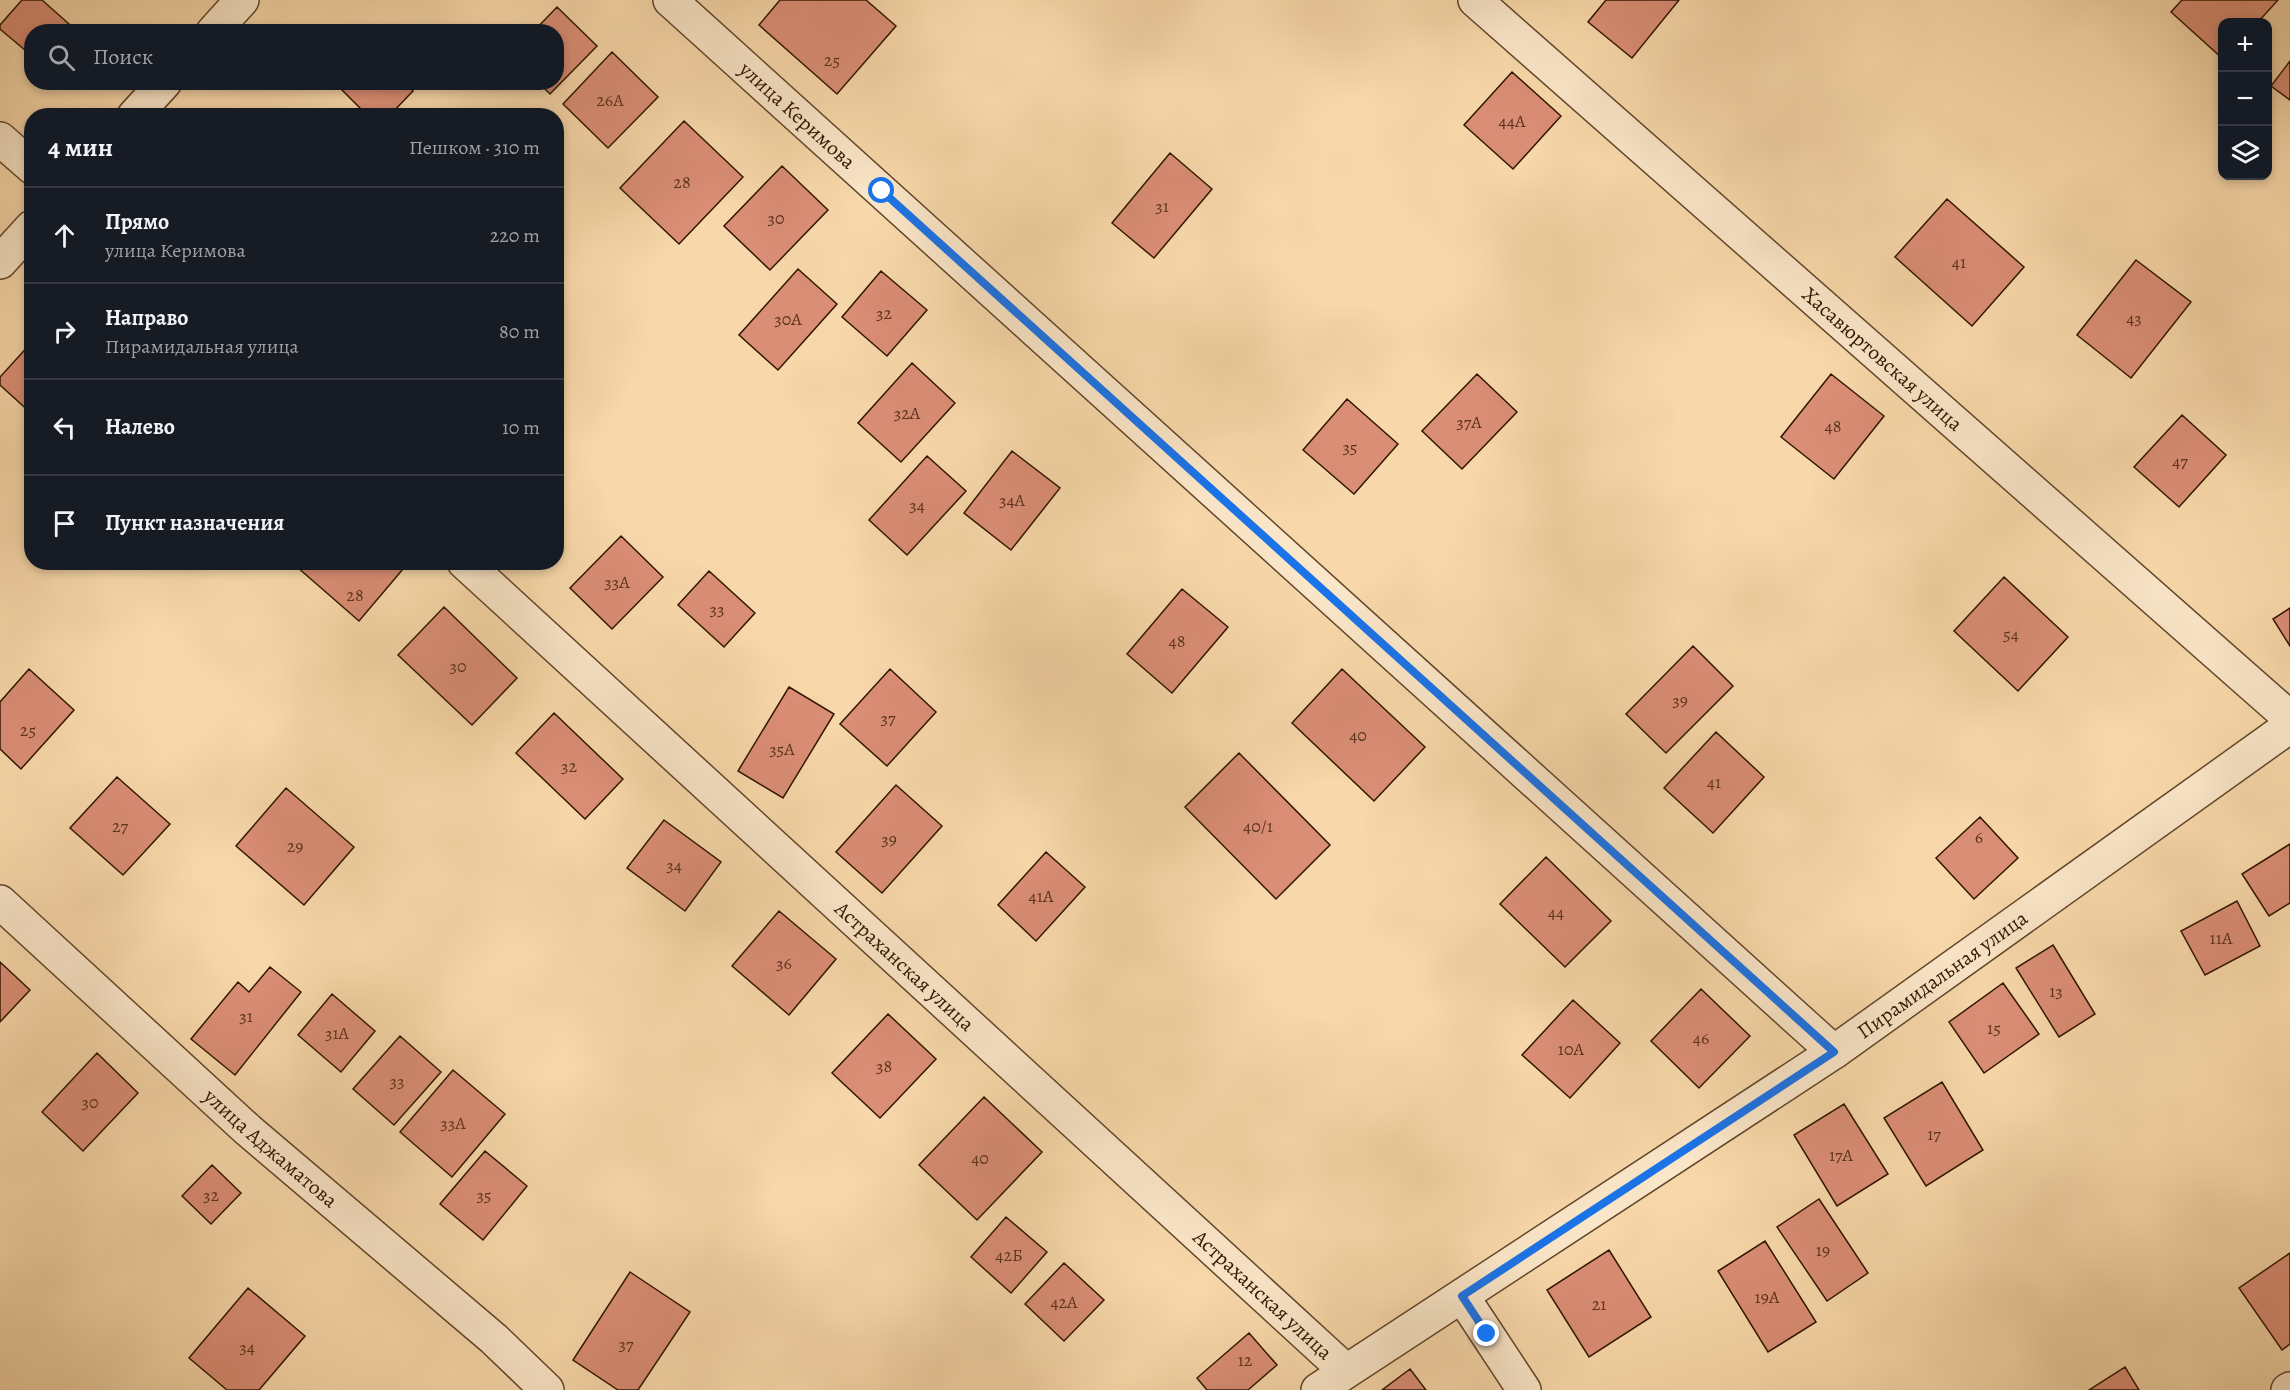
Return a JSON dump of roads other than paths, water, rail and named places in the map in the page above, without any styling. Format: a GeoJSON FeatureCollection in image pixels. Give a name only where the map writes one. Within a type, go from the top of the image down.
{"type":"FeatureCollection","features":[{"type":"Feature","properties":{"kind":"street"},"geometry":{"type":"LineString","coordinates":[[220,24],[242,0]]}},
{"type":"Feature","properties":{"kind":"street","name":"улица Керимова"},"geometry":{"type":"LineString","coordinates":[[670,0],[1834,1052]]}},
{"type":"Feature","properties":{"kind":"street","name":"Хасавюртовская улица"},"geometry":{"type":"LineString","coordinates":[[1475,0],[2290,718]]}},
{"type":"Feature","properties":{"kind":"street"},"geometry":{"type":"LineString","coordinates":[[141,108],[158,90]]}},
{"type":"Feature","properties":{"kind":"street"},"geometry":{"type":"LineString","coordinates":[[0,139],[24,160]]}},
{"type":"Feature","properties":{"kind":"street"},"geometry":{"type":"LineString","coordinates":[[0,262],[24,236]]}},
{"type":"Feature","properties":{"kind":"street","name":"Астраханская улица"},"geometry":{"type":"LineString","coordinates":[[473,570],[1346,1371]]}},
{"type":"Feature","properties":{"kind":"street","name":"Пирамидальная улица"},"geometry":{"type":"LineString","coordinates":[[1318,1390],[1834,1052],[2290,726]]}},
{"type":"Feature","properties":{"kind":"street","name":"улица Аджаматова"},"geometry":{"type":"LineString","coordinates":[[0,902],[248,1130],[494,1339],[547,1390]]}},
{"type":"Feature","properties":{"kind":"street"},"geometry":{"type":"LineString","coordinates":[[1462,1296],[1524,1390]]}}]}
